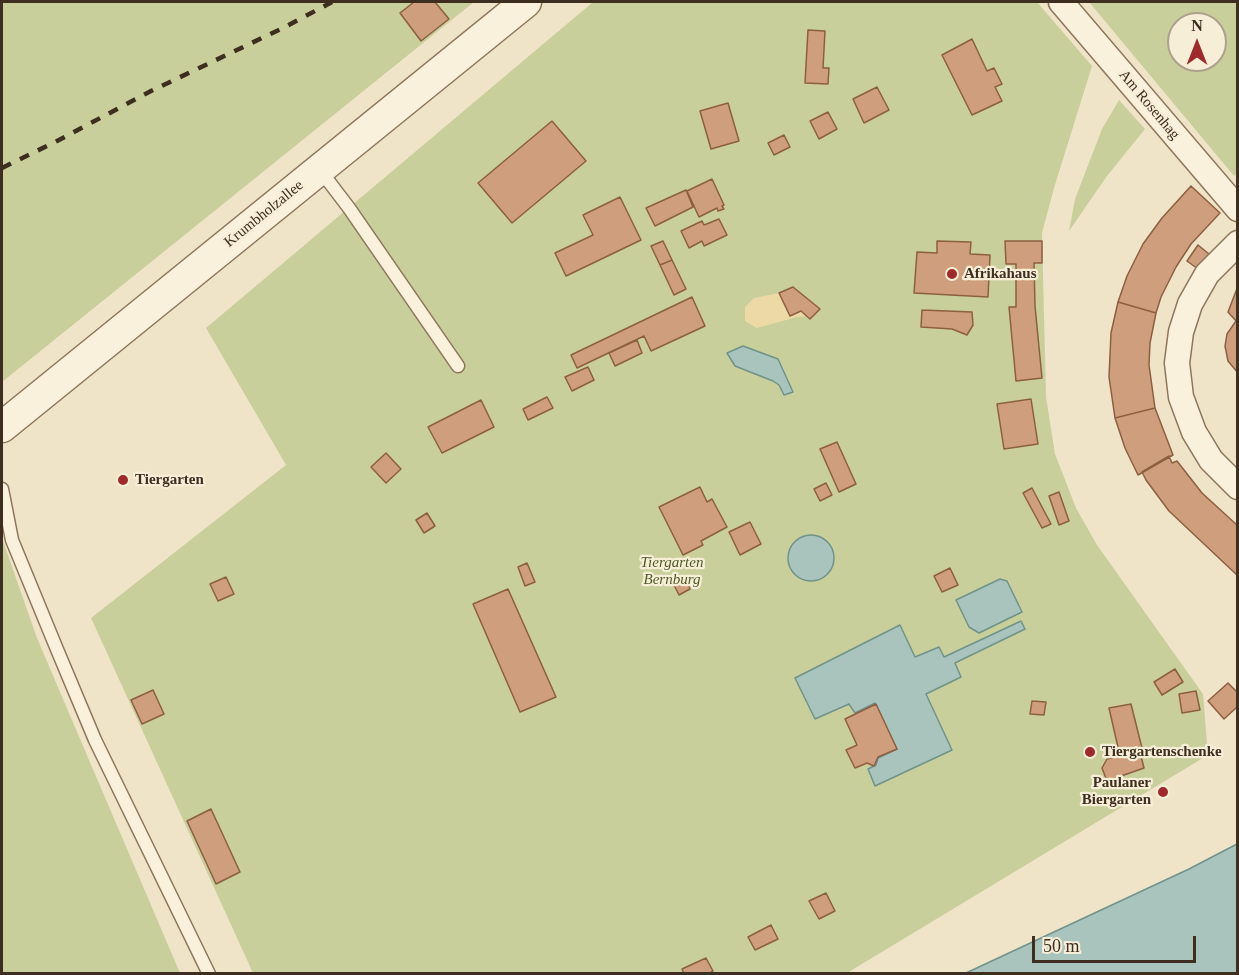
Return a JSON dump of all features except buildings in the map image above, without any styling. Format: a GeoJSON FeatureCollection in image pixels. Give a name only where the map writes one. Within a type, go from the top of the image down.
{"type":"FeatureCollection","features":[{"type":"Feature","properties":{"kind":"street","name":"Krumbholzallee"},"geometry":{"type":"LineString","coordinates":[[2,427],[526,2]]}},
{"type":"Feature","properties":{"kind":"street","name":"Am Rosenhag"},"geometry":{"type":"LineString","coordinates":[[1061,2],[1238,209]]}},
{"type":"Feature","properties":{"kind":"street"},"geometry":{"type":"LineString","coordinates":[[1238,243],[1208,274],[1190,304],[1181,332],[1178,363],[1181,397],[1194,432],[1211,460],[1238,487]]}},
{"type":"Feature","properties":{"kind":"lane"},"geometry":{"type":"LineString","coordinates":[[320,169],[458,366]]}},
{"type":"Feature","properties":{"kind":"lane"},"geometry":{"type":"LineString","coordinates":[[2,489],[12,540],[95,740],[209,974]]}},
{"type":"Feature","properties":{"kind":"green space"},"geometry":{"type":"Polygon","coordinates":[[[2,2],[474,2],[2,382],[2,2]]]}},
{"type":"Feature","properties":{"kind":"green space","name":"Tiergarten Bernburg"},"geometry":{"type":"Polygon","coordinates":[[[593,2],[1037,2],[1092,66],[1042,233],[1046,397],[1055,454],[1076,508],[1097,545],[1203,694],[1208,755],[847,973],[253,973],[91,618],[286,465],[206,328],[593,2]]]}},
{"type":"Feature","properties":{"kind":"green space"},"geometry":{"type":"Polygon","coordinates":[[[1089,2],[1237,2],[1238,173],[1234,176],[1089,2]]]}},
{"type":"Feature","properties":{"kind":"green space"},"geometry":{"type":"Polygon","coordinates":[[[1119,100],[1145,129],[1107,176],[1069,231],[1075,199],[1102,129],[1119,100]]]}},
{"type":"Feature","properties":{"kind":"green space"},"geometry":{"type":"Polygon","coordinates":[[[2,538],[37,638],[180,973],[2,973],[2,538]]]}},
{"type":"Feature","properties":{"kind":"sand"},"geometry":{"type":"Polygon","coordinates":[[[779,293],[790,316],[801,311],[807,316],[757,328],[745,321],[745,307],[754,298],[779,293]]]}},
{"type":"Feature","properties":{"kind":"water"},"geometry":{"type":"Polygon","coordinates":[[[743,346],[778,359],[793,392],[784,395],[779,385],[773,381],[735,366],[727,353],[743,346]]]}},
{"type":"Feature","properties":{"kind":"water"},"geometry":{"type":"Polygon","coordinates":[[[811,535],[827,542],[834,558],[827,574],[811,581],[795,574],[788,558],[795,542],[811,535]]]}},
{"type":"Feature","properties":{"kind":"water"},"geometry":{"type":"Polygon","coordinates":[[[1000,579],[1007,581],[1022,612],[979,633],[969,627],[956,600],[1000,579]]]}},
{"type":"Feature","properties":{"kind":"water"},"geometry":{"type":"Polygon","coordinates":[[[1021,621],[1025,629],[955,663],[961,677],[926,694],[952,750],[875,786],[868,769],[876,765],[878,758],[897,749],[875,703],[855,713],[849,704],[815,719],[795,678],[900,625],[915,657],[939,647],[944,657],[1021,621]]]}},
{"type":"Feature","properties":{"kind":"water"},"geometry":{"type":"Polygon","coordinates":[[[1237,844],[1237,973],[966,973],[1189,869],[1237,844]]]}},
{"type":"Feature","properties":{"kind":"railway"},"geometry":{"type":"LineString","coordinates":[[2,168],[151,91],[332,2]]}},
{"type":"Feature","properties":{"kind":"place","name":"Afrikahaus"},"geometry":{"type":"Point","coordinates":[952,274]}},
{"type":"Feature","properties":{"kind":"place","name":"Tiergarten"},"geometry":{"type":"Point","coordinates":[123,480]}},
{"type":"Feature","properties":{"kind":"place","name":"Tiergartenschenke"},"geometry":{"type":"Point","coordinates":[1090,752]}},
{"type":"Feature","properties":{"kind":"place","name":"Paulaner Biergarten"},"geometry":{"type":"Point","coordinates":[1163,792]}}]}
